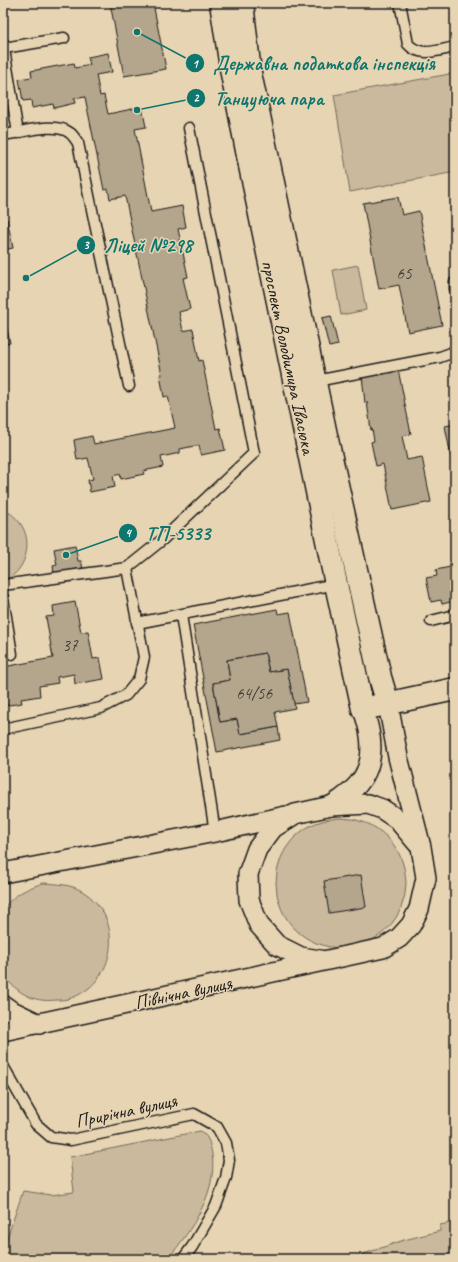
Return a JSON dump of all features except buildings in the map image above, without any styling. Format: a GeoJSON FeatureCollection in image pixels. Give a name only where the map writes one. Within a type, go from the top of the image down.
{"type":"FeatureCollection","features":[{"type":"Feature","properties":{"kind":"street","name":"проспект Володимира Івасюка"},"geometry":{"type":"LineString","coordinates":[[222,3],[236,96],[363,709]]}},
{"type":"Feature","properties":{"kind":"street","name":"проспект Володимира Івасюка"},"geometry":{"type":"LineString","coordinates":[[242,3],[250,72],[316,381],[326,435],[380,677],[388,704]]}},
{"type":"Feature","properties":{"kind":"street"},"geometry":{"type":"LineString","coordinates":[[331,806],[358,786],[366,772],[372,755],[370,735],[363,709],[455,689]]}},
{"type":"Feature","properties":{"kind":"street"},"geometry":{"type":"LineString","coordinates":[[388,704],[398,757],[421,846]]}},
{"type":"Feature","properties":{"kind":"street"},"geometry":{"type":"LineString","coordinates":[[3,873],[215,832],[331,806],[368,804],[382,809],[396,819],[421,846]]}},
{"type":"Feature","properties":{"kind":"street"},"geometry":{"type":"LineString","coordinates":[[296,814],[273,828],[257,849],[248,874],[250,900],[259,925],[277,945],[301,957],[327,961]]}},
{"type":"Feature","properties":{"kind":"street","name":"Північна вулиця"},"geometry":{"type":"LineString","coordinates":[[3,1031],[383,948],[399,938],[411,925],[419,910],[426,878],[421,846]]}},
{"type":"Feature","properties":{"kind":"street"},"geometry":{"type":"LineString","coordinates":[[3,880],[21,869]]}},
{"type":"Feature","properties":{"kind":"street"},"geometry":{"type":"LineString","coordinates":[[3,1005],[39,1024]]}},
{"type":"Feature","properties":{"kind":"lane"},"geometry":{"type":"LineString","coordinates":[[400,3],[408,44],[412,48],[422,52],[455,47]]}},
{"type":"Feature","properties":{"kind":"lane"},"geometry":{"type":"LineString","coordinates":[[18,133],[3,45],[64,38]]}},
{"type":"Feature","properties":{"kind":"lane"},"geometry":{"type":"LineString","coordinates":[[3,135],[48,128],[60,128],[70,133],[78,143],[129,386]]}},
{"type":"Feature","properties":{"kind":"lane"},"geometry":{"type":"LineString","coordinates":[[3,585],[127,568],[162,540],[254,453],[189,128]]}},
{"type":"Feature","properties":{"kind":"lane"},"geometry":{"type":"LineString","coordinates":[[455,282],[455,289]]}},
{"type":"Feature","properties":{"kind":"lane"},"geometry":{"type":"LineString","coordinates":[[316,381],[440,357],[455,350]]}},
{"type":"Feature","properties":{"kind":"lane"},"geometry":{"type":"LineString","coordinates":[[3,728],[102,708],[126,696],[140,679],[144,657],[127,568]]}},
{"type":"Feature","properties":{"kind":"lane"},"geometry":{"type":"LineString","coordinates":[[137,623],[336,584]]}},
{"type":"Feature","properties":{"kind":"lane"},"geometry":{"type":"LineString","coordinates":[[3,598],[12,654]]}},
{"type":"Feature","properties":{"kind":"lane"},"geometry":{"type":"LineString","coordinates":[[181,615],[215,832]]}},
{"type":"Feature","properties":{"kind":"lane"},"geometry":{"type":"LineString","coordinates":[[431,621],[455,615]]}},
{"type":"Feature","properties":{"kind":"lane","name":"Прирічна вулиця"},"geometry":{"type":"LineString","coordinates":[[3,1066],[36,1124],[51,1137],[71,1140],[194,1114],[217,1127],[226,1143],[229,1160],[226,1178],[216,1206],[192,1247],[183,1259]]}},
{"type":"Feature","properties":{"kind":"shaded area"},"geometry":{"type":"Polygon","coordinates":[[[455,73],[455,172],[350,192],[334,95],[455,73]]]}},
{"type":"Feature","properties":{"kind":"shaded area"},"geometry":{"type":"Polygon","coordinates":[[[358,265],[366,310],[341,315],[333,270],[358,265]]]}},
{"type":"Feature","properties":{"kind":"shaded area"},"geometry":{"type":"Polygon","coordinates":[[[3,509],[16,518],[20,523],[24,530],[27,547],[22,564],[11,577],[3,581],[3,509]]]}},
{"type":"Feature","properties":{"kind":"shaded area"},"geometry":{"type":"Polygon","coordinates":[[[347,818],[366,823],[387,837],[401,858],[405,870],[405,896],[401,908],[387,929],[366,943],[354,947],[335,948],[316,943],[295,929],[281,908],[277,896],[276,877],[281,858],[295,837],[316,823],[328,819],[347,818]]]}},
{"type":"Feature","properties":{"kind":"shaded area"},"geometry":{"type":"Polygon","coordinates":[[[43,883],[68,886],[82,891],[96,903],[105,917],[110,933],[110,950],[106,966],[97,980],[84,991],[68,999],[40,1000],[32,998],[20,991],[3,975],[3,909],[12,899],[21,893],[31,887],[43,883]]]}},
{"type":"Feature","properties":{"kind":"shaded area"},"geometry":{"type":"Polygon","coordinates":[[[200,1131],[207,1138],[210,1144],[213,1169],[211,1183],[207,1197],[194,1223],[168,1259],[3,1259],[3,1250],[23,1191],[51,1195],[74,1192],[70,1157],[200,1131]]]}},
{"type":"Feature","properties":{"kind":"shaded area"},"geometry":{"type":"Polygon","coordinates":[[[455,1222],[455,1259],[349,1259],[404,1240],[440,1231],[440,1225],[455,1222]]]}},
{"type":"Feature","properties":{"kind":"place","name":"Державна податкова інспекція"},"geometry":{"type":"Point","coordinates":[137,32]}},
{"type":"Feature","properties":{"kind":"place","name":"Танцуюча пара"},"geometry":{"type":"Point","coordinates":[137,110]}},
{"type":"Feature","properties":{"kind":"place","name":"Ліцей №298"},"geometry":{"type":"Point","coordinates":[26,278]}},
{"type":"Feature","properties":{"kind":"place","name":"ТП-5333"},"geometry":{"type":"Point","coordinates":[66,555]}}]}
